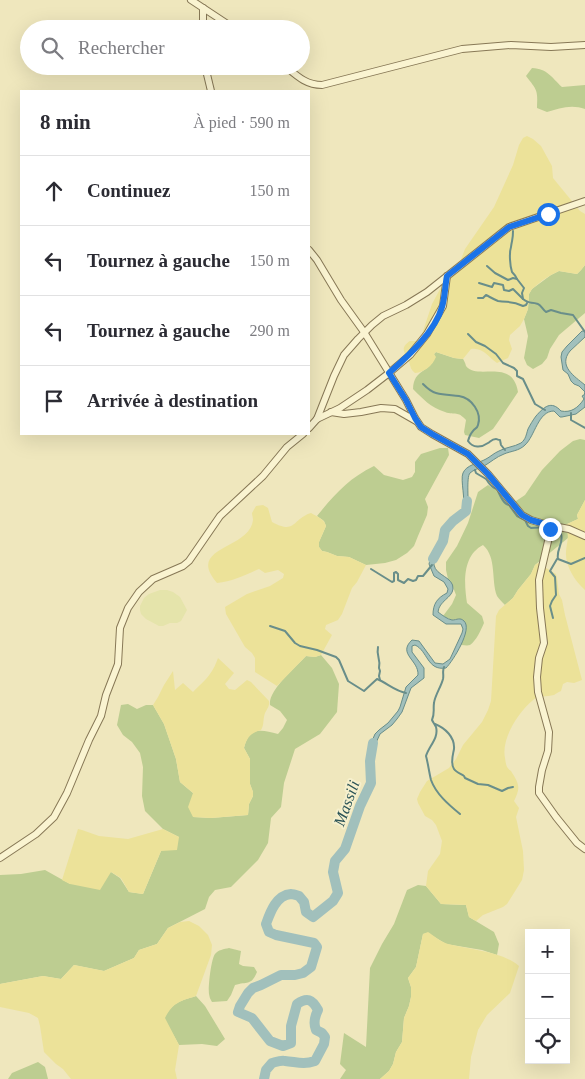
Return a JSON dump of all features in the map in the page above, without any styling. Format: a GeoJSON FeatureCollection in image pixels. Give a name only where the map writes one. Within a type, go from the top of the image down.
{"type":"FeatureCollection","features":[{"type":"Feature","properties":{"kind":"street"},"geometry":{"type":"LineString","coordinates":[[191,0],[221,20]]}},
{"type":"Feature","properties":{"kind":"street"},"geometry":{"type":"LineString","coordinates":[[203,8],[203,20]]}},
{"type":"Feature","properties":{"kind":"street"},"geometry":{"type":"LineString","coordinates":[[297,75],[307,83],[322,85],[462,48],[511,45],[551,47],[585,45]]}},
{"type":"Feature","properties":{"kind":"street"},"geometry":{"type":"LineString","coordinates":[[207,75],[211,90]]}},
{"type":"Feature","properties":{"kind":"street"},"geometry":{"type":"LineString","coordinates":[[310,427],[317,419],[344,355],[364,332],[383,316],[427,292],[509,227],[585,201]]}},
{"type":"Feature","properties":{"kind":"street"},"geometry":{"type":"LineString","coordinates":[[310,251],[364,332],[421,427],[468,454],[488,474],[522,515],[531,520],[568,529],[585,536]]}},
{"type":"Feature","properties":{"kind":"street"},"geometry":{"type":"LineString","coordinates":[[317,419],[367,390],[410,355],[427,334],[443,306],[447,276]]}},
{"type":"Feature","properties":{"kind":"street"},"geometry":{"type":"LineString","coordinates":[[331,412],[344,414],[381,408],[395,409],[417,422]]}},
{"type":"Feature","properties":{"kind":"street"},"geometry":{"type":"LineString","coordinates":[[0,858],[36,834],[54,817],[67,793],[101,716],[106,695],[118,664],[120,628],[128,608],[139,592],[153,579],[183,566],[189,561],[220,516],[263,476],[288,447],[302,435]]}},
{"type":"Feature","properties":{"kind":"street"},"geometry":{"type":"LineString","coordinates":[[548,525],[550,529],[549,537],[539,580],[544,643],[539,658],[537,677],[538,692],[549,738],[539,793],[577,843],[585,849]]}},
{"type":"Feature","properties":{"kind":"shaded area"},"geometry":{"type":"Polygon","coordinates":[[[160,590],[173,592],[180,597],[187,610],[181,621],[159,626],[141,614],[140,606],[144,598],[160,590]]]}},
{"type":"Feature","properties":{"kind":"green space"},"geometry":{"type":"Polygon","coordinates":[[[532,68],[546,72],[562,87],[585,85],[585,109],[570,107],[547,112],[537,108],[536,90],[526,76],[532,68]]]}},
{"type":"Feature","properties":{"kind":"green space"},"geometry":{"type":"Polygon","coordinates":[[[585,265],[585,313],[559,335],[550,349],[547,358],[542,364],[533,369],[527,365],[524,358],[528,336],[524,319],[528,309],[529,294],[532,289],[551,275],[559,271],[577,274],[585,265]]]}},
{"type":"Feature","properties":{"kind":"green space"},"geometry":{"type":"Polygon","coordinates":[[[436,352],[463,359],[466,366],[471,370],[502,372],[509,375],[515,381],[518,392],[493,429],[479,438],[465,435],[466,420],[460,415],[435,408],[413,389],[416,378],[429,366],[436,352]]]}},
{"type":"Feature","properties":{"kind":"green space"},"geometry":{"type":"Polygon","coordinates":[[[585,440],[585,500],[577,515],[578,519],[565,525],[568,538],[535,565],[531,574],[513,598],[505,605],[497,596],[495,590],[492,562],[487,550],[483,545],[476,550],[471,556],[466,571],[466,595],[467,603],[482,616],[484,623],[472,643],[461,645],[466,629],[458,619],[452,620],[443,616],[456,595],[448,579],[446,562],[457,546],[468,523],[478,492],[488,485],[497,489],[501,497],[510,505],[525,495],[542,470],[560,451],[573,441],[585,440]]]}},
{"type":"Feature","properties":{"kind":"green space"},"geometry":{"type":"Polygon","coordinates":[[[440,448],[448,448],[449,455],[425,499],[428,507],[427,515],[414,546],[407,553],[396,560],[366,565],[349,557],[337,556],[322,551],[319,547],[319,542],[326,526],[324,521],[317,516],[342,488],[374,466],[384,475],[403,480],[412,477],[415,472],[415,462],[421,454],[440,448]]]}},
{"type":"Feature","properties":{"kind":"green space"},"geometry":{"type":"Polygon","coordinates":[[[321,655],[332,668],[339,684],[337,712],[320,734],[295,749],[284,783],[281,807],[271,818],[268,843],[258,860],[231,887],[215,890],[209,897],[205,909],[168,928],[157,944],[139,950],[134,958],[104,971],[74,965],[61,979],[43,976],[0,984],[0,875],[45,870],[70,884],[111,872],[120,878],[129,892],[143,894],[161,851],[179,837],[163,829],[145,811],[142,796],[143,767],[140,753],[132,742],[123,735],[117,725],[121,705],[128,704],[137,709],[146,705],[153,705],[164,724],[176,759],[180,782],[193,793],[193,817],[211,818],[248,815],[253,792],[250,784],[250,759],[244,748],[246,741],[256,731],[278,734],[287,720],[280,711],[270,705],[273,693],[306,656],[315,657],[321,655]]]}},
{"type":"Feature","properties":{"kind":"green space"},"geometry":{"type":"Polygon","coordinates":[[[418,885],[426,886],[441,904],[466,905],[469,917],[494,932],[499,944],[497,955],[482,950],[446,944],[428,933],[423,934],[416,967],[408,978],[411,987],[411,997],[404,1018],[402,1042],[389,1071],[380,1079],[340,1079],[346,1070],[340,1064],[344,1033],[366,1047],[370,968],[394,924],[407,890],[418,885]]]}},
{"type":"Feature","properties":{"kind":"green space"},"geometry":{"type":"Polygon","coordinates":[[[229,948],[241,951],[239,964],[254,967],[257,972],[251,981],[235,985],[227,1001],[212,1002],[209,986],[214,957],[221,950],[229,948]]]}},
{"type":"Feature","properties":{"kind":"green space"},"geometry":{"type":"Polygon","coordinates":[[[196,996],[205,1006],[225,1039],[217,1046],[202,1044],[179,1045],[164,1018],[177,1003],[196,996]]]}},
{"type":"Feature","properties":{"kind":"green space"},"geometry":{"type":"Polygon","coordinates":[[[38,1062],[45,1067],[48,1079],[8,1079],[12,1073],[38,1062]]]}},
{"type":"Feature","properties":{"kind":"sand"},"geometry":{"type":"Polygon","coordinates":[[[527,136],[541,146],[552,166],[553,178],[580,211],[585,214],[585,265],[577,274],[559,271],[532,289],[529,294],[528,309],[524,319],[520,326],[510,335],[509,340],[512,349],[508,358],[497,363],[482,351],[475,349],[471,349],[463,359],[436,352],[434,354],[436,357],[430,366],[425,370],[415,373],[411,369],[404,348],[410,341],[416,341],[421,337],[432,304],[447,276],[460,262],[465,249],[494,207],[513,165],[519,145],[523,138],[527,136]]]}},
{"type":"Feature","properties":{"kind":"sand"},"geometry":{"type":"Polygon","coordinates":[[[585,500],[585,590],[574,578],[567,563],[568,536],[565,525],[578,519],[577,515],[585,500]]]}},
{"type":"Feature","properties":{"kind":"sand"},"geometry":{"type":"Polygon","coordinates":[[[263,505],[268,508],[272,522],[280,526],[293,525],[311,513],[318,517],[326,526],[319,542],[319,547],[322,551],[337,556],[349,557],[366,565],[352,588],[338,620],[326,625],[325,629],[332,635],[321,655],[315,657],[306,656],[277,686],[255,672],[255,658],[245,647],[226,614],[225,607],[247,594],[270,586],[283,578],[284,574],[278,570],[265,573],[259,569],[233,580],[217,583],[209,571],[209,562],[214,555],[242,537],[249,530],[253,520],[252,513],[256,506],[263,505]]]}},
{"type":"Feature","properties":{"kind":"sand"},"geometry":{"type":"Polygon","coordinates":[[[538,563],[556,574],[559,594],[582,680],[574,683],[567,682],[563,684],[561,691],[554,695],[534,699],[521,712],[508,735],[504,751],[507,767],[514,775],[518,786],[518,792],[514,801],[519,808],[516,817],[523,851],[524,870],[522,880],[507,904],[483,915],[476,921],[469,917],[466,905],[441,904],[426,886],[428,871],[440,854],[442,841],[436,825],[425,816],[417,799],[427,781],[449,768],[463,745],[482,722],[491,701],[496,616],[499,610],[513,598],[538,563]]]}},
{"type":"Feature","properties":{"kind":"sand"},"geometry":{"type":"Polygon","coordinates":[[[218,658],[234,673],[225,684],[229,689],[235,690],[247,680],[251,682],[269,703],[261,730],[250,736],[244,748],[250,759],[250,784],[253,792],[248,815],[211,818],[193,817],[188,807],[193,793],[180,782],[176,759],[164,724],[153,705],[173,671],[175,690],[183,683],[193,692],[211,673],[218,658]]]}},
{"type":"Feature","properties":{"kind":"sand"},"geometry":{"type":"Polygon","coordinates":[[[78,829],[99,836],[128,839],[163,829],[179,837],[177,850],[161,851],[143,894],[129,892],[121,878],[111,872],[100,890],[70,884],[62,880],[78,829]]]}},
{"type":"Feature","properties":{"kind":"sand"},"geometry":{"type":"Polygon","coordinates":[[[189,921],[199,926],[208,935],[212,945],[211,955],[196,996],[174,1005],[165,1018],[179,1045],[175,1070],[177,1079],[71,1079],[44,1052],[38,1018],[29,1013],[0,1007],[0,984],[43,976],[61,979],[74,965],[104,971],[134,958],[139,950],[157,944],[168,928],[180,922],[189,921]]]}},
{"type":"Feature","properties":{"kind":"sand"},"geometry":{"type":"Polygon","coordinates":[[[428,932],[445,943],[495,954],[519,966],[510,993],[487,1015],[478,1030],[471,1057],[469,1079],[380,1079],[389,1071],[402,1042],[404,1018],[411,997],[411,987],[408,978],[416,967],[423,934],[428,932]]]}},
{"type":"Feature","properties":{"kind":"water"},"geometry":{"type":"Polygon","coordinates":[[[582,331],[585,331],[585,337],[570,351],[566,361],[569,370],[585,385],[585,392],[571,381],[568,374],[563,370],[561,357],[562,352],[582,331]]]}},
{"type":"Feature","properties":{"kind":"water"},"geometry":{"type":"Polygon","coordinates":[[[585,392],[585,407],[576,414],[560,417],[554,411],[549,412],[540,419],[523,447],[501,455],[470,473],[468,480],[468,511],[465,513],[463,511],[462,476],[467,468],[495,453],[521,443],[534,419],[548,406],[554,406],[561,411],[577,407],[584,399],[582,396],[585,392]]]}},
{"type":"Feature","properties":{"kind":"water"},"geometry":{"type":"Polygon","coordinates":[[[437,546],[439,549],[434,560],[435,569],[453,585],[452,592],[441,605],[438,612],[452,620],[460,619],[464,621],[466,631],[464,638],[446,668],[435,667],[419,648],[415,645],[412,646],[412,652],[424,668],[424,678],[411,688],[402,712],[392,725],[380,734],[373,756],[368,755],[375,734],[398,711],[406,687],[418,675],[408,653],[408,645],[412,640],[419,641],[435,663],[443,664],[450,659],[462,633],[461,624],[446,624],[433,615],[436,602],[447,593],[448,589],[444,582],[434,576],[429,564],[437,546]]]}},
{"type":"Feature","properties":{"kind":"waterway"},"geometry":{"type":"LineString","coordinates":[[513,231],[510,263],[512,272],[517,279]]}},
{"type":"Feature","properties":{"kind":"waterway"},"geometry":{"type":"LineString","coordinates":[[487,266],[508,280],[517,279],[524,288],[522,293],[523,299],[526,301],[539,305],[546,312],[551,310],[573,315],[585,332]]}},
{"type":"Feature","properties":{"kind":"waterway"},"geometry":{"type":"LineString","coordinates":[[479,283],[492,287],[494,283],[503,285],[504,290],[509,291],[513,289],[523,299]]}},
{"type":"Feature","properties":{"kind":"waterway"},"geometry":{"type":"LineString","coordinates":[[478,298],[483,298],[486,295],[498,301],[512,302],[523,306],[527,303]]}},
{"type":"Feature","properties":{"kind":"waterway"},"geometry":{"type":"LineString","coordinates":[[468,334],[476,342],[496,354],[503,363],[514,368],[517,371],[517,376],[523,379],[535,404],[545,410]]}},
{"type":"Feature","properties":{"kind":"waterway"},"geometry":{"type":"LineString","coordinates":[[423,384],[434,392],[464,397],[472,403],[477,411],[479,420],[477,427],[469,437],[468,441],[470,443],[480,446],[496,439],[500,440],[505,450]]}},
{"type":"Feature","properties":{"kind":"waterway"},"geometry":{"type":"LineString","coordinates":[[571,413],[571,420],[585,428]]}},
{"type":"Feature","properties":{"kind":"waterway"},"geometry":{"type":"LineString","coordinates":[[475,470],[491,486],[497,489],[503,501],[509,505],[517,516],[525,520],[528,526],[531,528],[546,527]]}},
{"type":"Feature","properties":{"kind":"waterway","name":"Massili"},"geometry":{"type":"LineString","coordinates":[[433,559],[443,541],[445,530],[466,511],[467,501]]}},
{"type":"Feature","properties":{"kind":"waterway"},"geometry":{"type":"LineString","coordinates":[[552,531],[561,534],[562,538],[558,559],[571,564],[585,558]]}},
{"type":"Feature","properties":{"kind":"waterway"},"geometry":{"type":"LineString","coordinates":[[553,618],[550,606],[556,595],[555,577],[550,571],[557,559]]}},
{"type":"Feature","properties":{"kind":"waterway"},"geometry":{"type":"LineString","coordinates":[[371,569],[392,582],[396,572],[398,580],[404,583],[408,579],[413,581],[418,576],[423,576],[432,565]]}},
{"type":"Feature","properties":{"kind":"waterway"},"geometry":{"type":"LineString","coordinates":[[270,626],[285,631],[300,646],[336,657],[348,681],[364,691],[377,679],[398,691],[406,693]]}},
{"type":"Feature","properties":{"kind":"waterway"},"geometry":{"type":"LineString","coordinates":[[378,647],[380,680]]}},
{"type":"Feature","properties":{"kind":"waterway"},"geometry":{"type":"LineString","coordinates":[[444,667],[443,679],[435,700],[432,720],[437,731],[426,756],[433,785],[443,799],[460,814]]}},
{"type":"Feature","properties":{"kind":"waterway"},"geometry":{"type":"LineString","coordinates":[[435,724],[446,731],[453,741],[452,764],[456,771],[478,784],[488,785],[502,791],[513,787]]}},
{"type":"Feature","properties":{"kind":"waterway","name":"Massili"},"geometry":{"type":"LineString","coordinates":[[264,1079],[266,1070],[272,1063],[282,1061],[303,1063],[315,1061],[324,1044],[325,1037],[316,1030],[315,1025],[315,1017],[318,1010],[314,1003],[309,1000],[304,1000],[297,1004],[291,1026],[291,1043],[283,1046],[270,1041],[252,1018],[238,1012],[248,993],[253,988],[281,975],[303,973],[311,967],[317,947],[314,943],[276,935],[269,932],[266,924],[274,905],[286,895],[299,896],[304,902],[306,912],[313,917],[333,901],[338,893],[333,872],[335,861],[345,849],[360,806],[371,783],[370,761],[373,743]]}},
{"type":"Feature","properties":{"kind":"route"},"geometry":{"type":"LineString","coordinates":[[548,214],[509,227],[447,276],[443,306],[437,318],[410,355],[389,373],[421,427],[468,454],[496,483],[522,515],[548,525],[550,529]]}}]}
